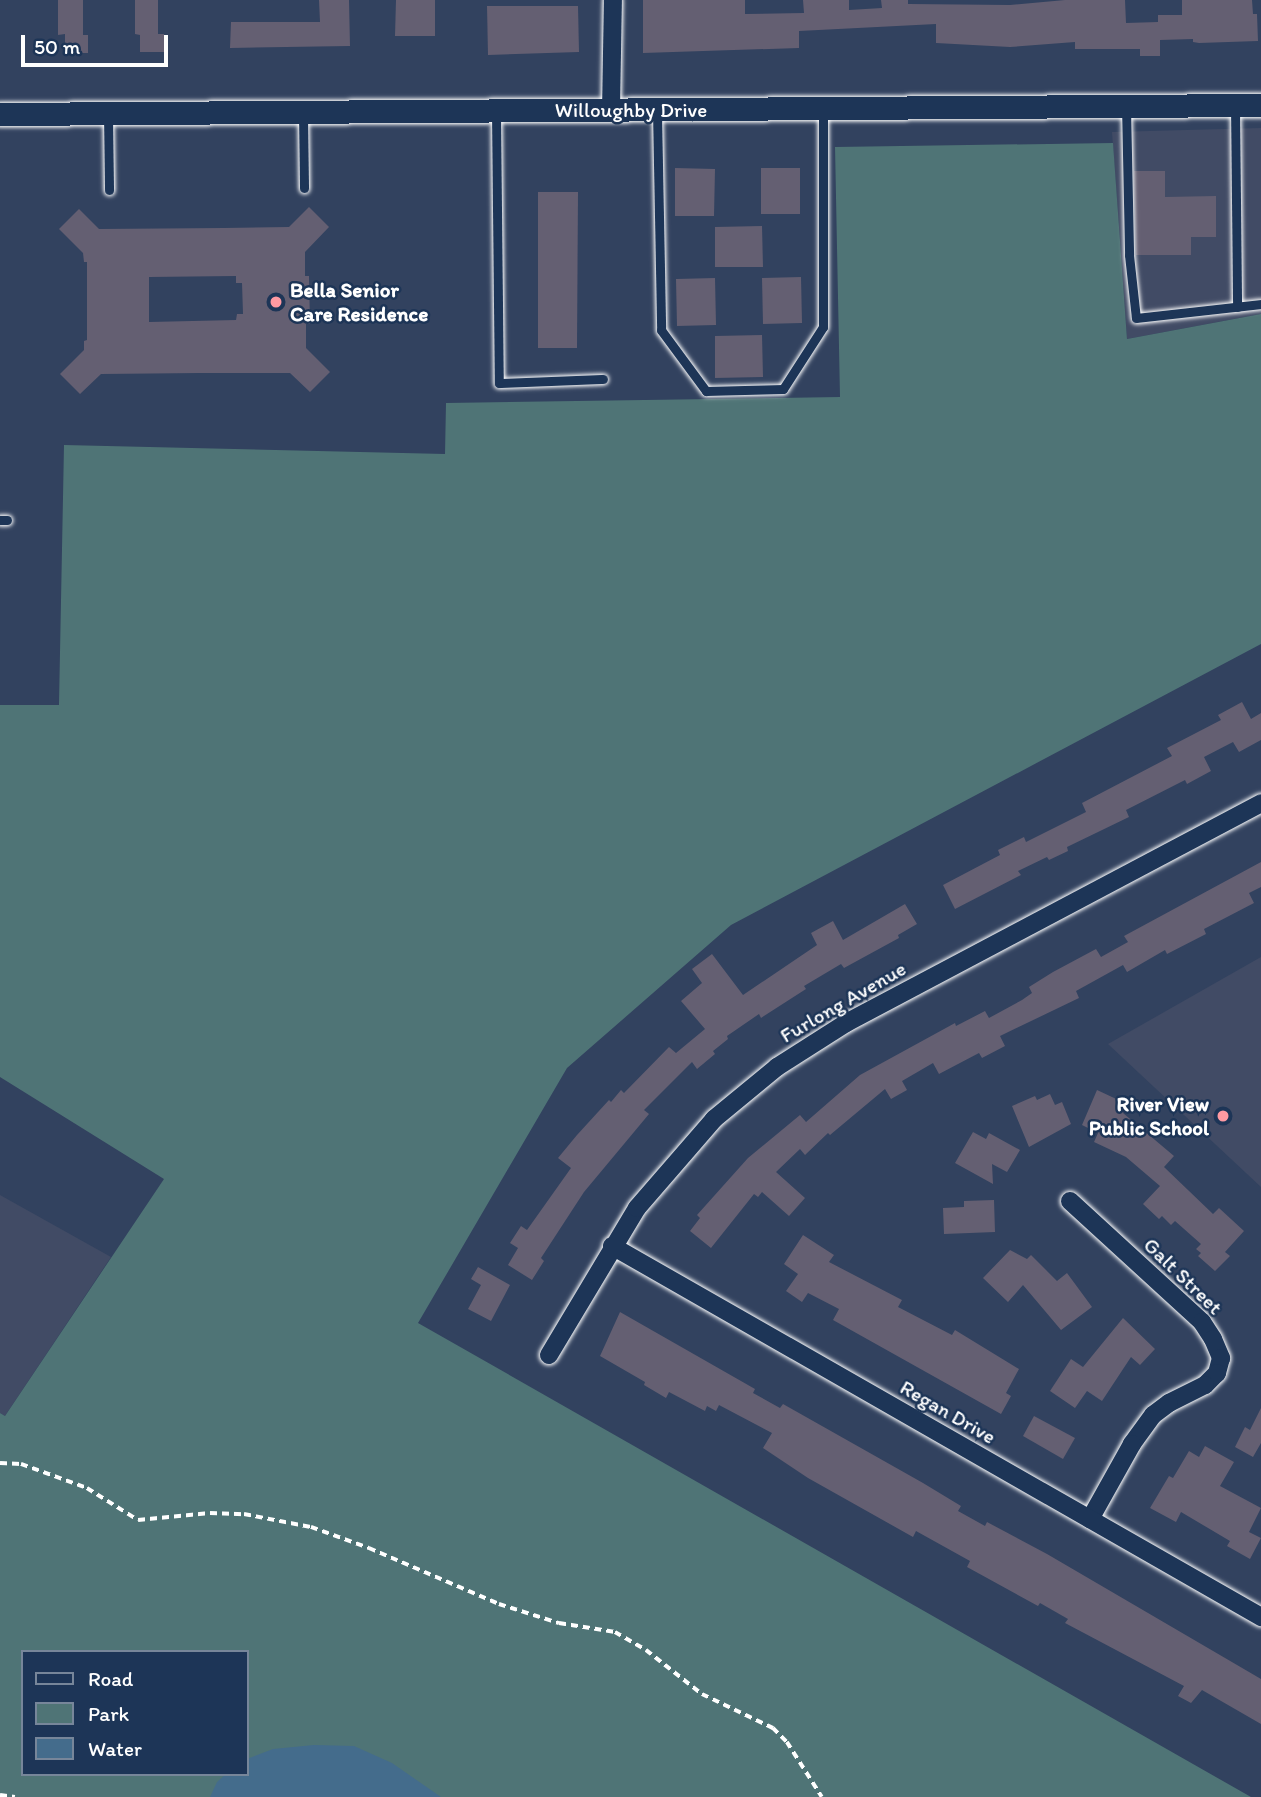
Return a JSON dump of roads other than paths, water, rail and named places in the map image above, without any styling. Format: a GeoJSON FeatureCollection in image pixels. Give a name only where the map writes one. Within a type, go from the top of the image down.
{"type":"FeatureCollection","features":[{"type":"Feature","properties":{"kind":"street"},"geometry":{"type":"LineString","coordinates":[[611,110],[613,0]]}},
{"type":"Feature","properties":{"kind":"street","name":"Willoughby Drive"},"geometry":{"type":"LineString","coordinates":[[0,114],[1261,105]]}},
{"type":"Feature","properties":{"kind":"street","name":"Furlong Avenue"},"geometry":{"type":"LineString","coordinates":[[549,1356],[612,1246],[659,1181],[714,1119],[811,1044],[1261,803]]}},
{"type":"Feature","properties":{"kind":"street","name":"Galt Street"},"geometry":{"type":"LineString","coordinates":[[1070,1201],[1202,1322],[1221,1358],[1217,1373],[1205,1385],[1169,1403],[1153,1415],[1132,1444],[1090,1519]]}},
{"type":"Feature","properties":{"kind":"street","name":"Regan Drive"},"geometry":{"type":"LineString","coordinates":[[612,1246],[1261,1616]]}},
{"type":"Feature","properties":{"kind":"lane"},"geometry":{"type":"LineString","coordinates":[[1235,105],[1237,307]]}},
{"type":"Feature","properties":{"kind":"lane"},"geometry":{"type":"LineString","coordinates":[[1126,106],[1128,243],[1136,318],[1261,304]]}},
{"type":"Feature","properties":{"kind":"lane"},"geometry":{"type":"LineString","coordinates":[[657,110],[661,330],[706,391],[783,389],[823,327],[823,109]]}},
{"type":"Feature","properties":{"kind":"lane"},"geometry":{"type":"LineString","coordinates":[[496,111],[499,383],[603,379]]}},
{"type":"Feature","properties":{"kind":"lane"},"geometry":{"type":"LineString","coordinates":[[302,112],[304,188]]}},
{"type":"Feature","properties":{"kind":"lane"},"geometry":{"type":"LineString","coordinates":[[108,114],[109,190]]}},
{"type":"Feature","properties":{"kind":"water"},"geometry":{"type":"Polygon","coordinates":[[[314,1745],[354,1746],[392,1763],[441,1797],[210,1797],[217,1782],[224,1776],[248,1776],[248,1759],[273,1749],[314,1745]]]}},
{"type":"Feature","properties":{"kind":"place","name":"Bella Senior Care Residence"},"geometry":{"type":"Point","coordinates":[276,302]}},
{"type":"Feature","properties":{"kind":"place","name":"River View Public School"},"geometry":{"type":"Point","coordinates":[1223,1116]}}]}
